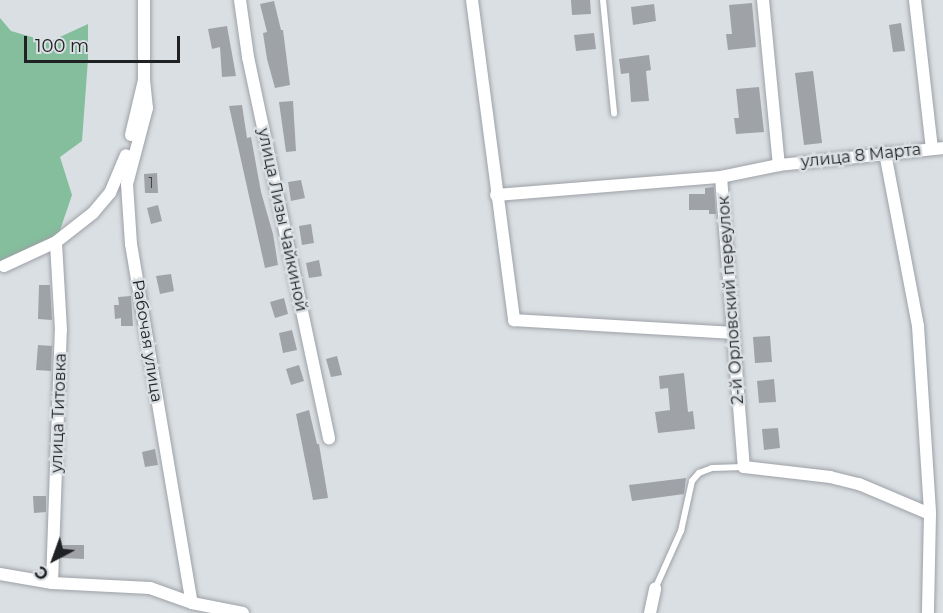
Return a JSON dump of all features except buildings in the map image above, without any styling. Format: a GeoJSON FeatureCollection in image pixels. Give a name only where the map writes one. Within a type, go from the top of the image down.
{"type":"FeatureCollection","features":[{"type":"Feature","properties":{"kind":"street"},"geometry":{"type":"LineString","coordinates":[[4,266],[56,242],[93,213],[110,193],[123,166],[144,80],[144,0]]}},
{"type":"Feature","properties":{"kind":"street","name":"улица Лизы Чайкиной"},"geometry":{"type":"LineString","coordinates":[[240,0],[248,57],[329,439]]}},
{"type":"Feature","properties":{"kind":"street"},"geometry":{"type":"LineString","coordinates":[[472,0],[514,320],[733,333]]}},
{"type":"Feature","properties":{"kind":"street"},"geometry":{"type":"LineString","coordinates":[[763,0],[779,165]]}},
{"type":"Feature","properties":{"kind":"street"},"geometry":{"type":"LineString","coordinates":[[915,0],[938,148]]}},
{"type":"Feature","properties":{"kind":"street","name":"Рабочая улица"},"geometry":{"type":"LineString","coordinates":[[144,80],[147,108],[127,184],[131,244],[192,603]]}},
{"type":"Feature","properties":{"kind":"street","name":"улица 8 Марта"},"geometry":{"type":"LineString","coordinates":[[779,165],[938,148]]}},
{"type":"Feature","properties":{"kind":"street"},"geometry":{"type":"LineString","coordinates":[[885,153],[918,326],[930,514],[928,613]]}},
{"type":"Feature","properties":{"kind":"street","name":"2-й Орловский переулок"},"geometry":{"type":"LineString","coordinates":[[744,467],[721,177],[779,165]]}},
{"type":"Feature","properties":{"kind":"street"},"geometry":{"type":"LineString","coordinates":[[496,195],[721,177]]}},
{"type":"Feature","properties":{"kind":"street","name":"улица Титовка"},"geometry":{"type":"LineString","coordinates":[[52,583],[61,330],[56,242]]}},
{"type":"Feature","properties":{"kind":"street"},"geometry":{"type":"LineString","coordinates":[[744,467],[830,477],[850,482],[930,514]]}},
{"type":"Feature","properties":{"kind":"street"},"geometry":{"type":"LineString","coordinates":[[0,574],[52,583],[150,588],[192,603],[243,613]]}},
{"type":"Feature","properties":{"kind":"street"},"geometry":{"type":"LineString","coordinates":[[650,613],[655,589]]}},
{"type":"Feature","properties":{"kind":"lane"},"geometry":{"type":"LineString","coordinates":[[603,0],[614,113]]}},
{"type":"Feature","properties":{"kind":"lane"},"geometry":{"type":"LineString","coordinates":[[655,589],[681,531],[692,481],[699,473],[712,468],[744,467]]}},
{"type":"Feature","properties":{"kind":"green space"},"geometry":{"type":"Polygon","coordinates":[[[0,18],[11,31],[49,42],[88,24],[88,59],[82,141],[60,157],[72,195],[56,242],[0,266],[0,18]]]}}]}
